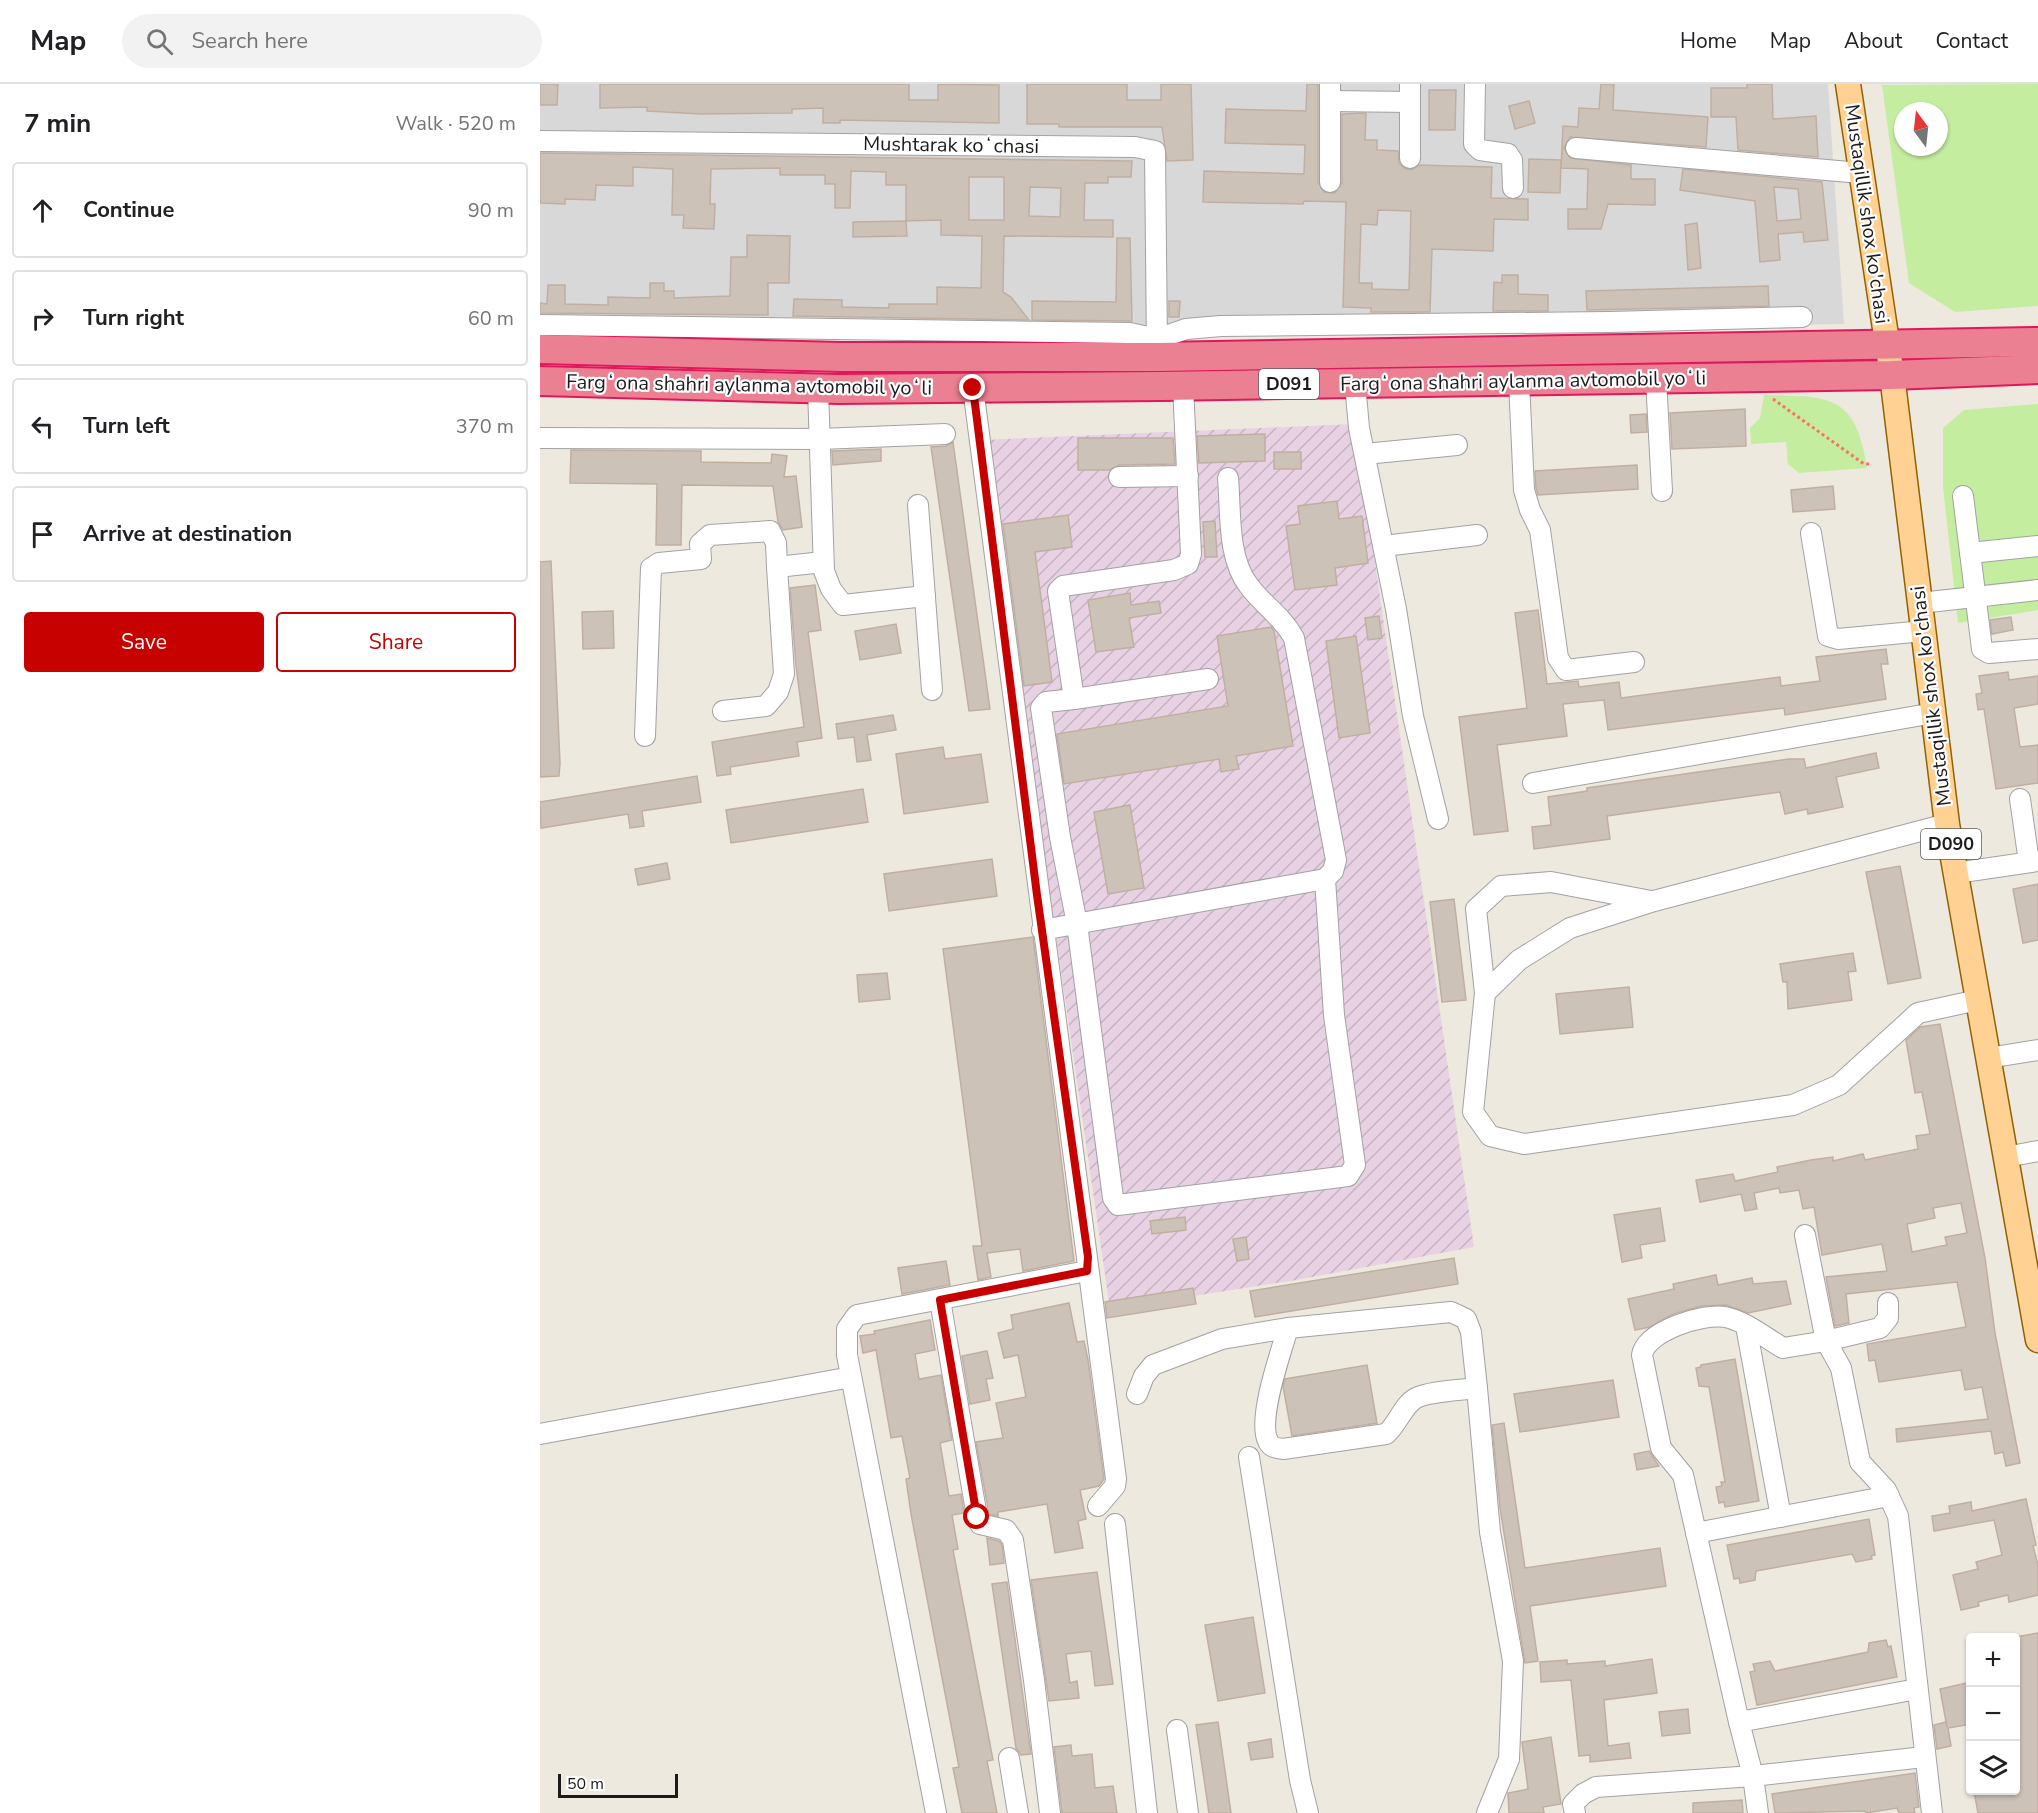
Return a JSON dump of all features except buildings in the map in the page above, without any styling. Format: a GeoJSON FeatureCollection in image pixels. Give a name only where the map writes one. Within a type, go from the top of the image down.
{"type":"FeatureCollection","features":[{"type":"Feature","properties":{"kind":"highway","name":"Fargʻona shahri aylanma avtomobil yoʻli"},"geometry":{"type":"LineString","coordinates":[[540,349],[841,357],[1157,348],[1372,354],[2038,342]]}},
{"type":"Feature","properties":{"kind":"highway","name":"Fargʻona shahri aylanma avtomobil yoʻli"},"geometry":{"type":"LineString","coordinates":[[540,381],[818,388],[973,388],[1892,375],[2038,369]]}},
{"type":"Feature","properties":{"kind":"main road","name":"Mustaqillik shox ko'chasi"},"geometry":{"type":"LineString","coordinates":[[1848,84],[1892,375],[1947,824],[2038,1340]]}},
{"type":"Feature","properties":{"kind":"street"},"geometry":{"type":"LineString","coordinates":[[1475,84],[1474,144],[1480,150],[1508,154],[1512,160],[1513,188]]}},
{"type":"Feature","properties":{"kind":"street"},"geometry":{"type":"LineString","coordinates":[[1330,182],[1330,93],[1410,93],[1410,158]]}},
{"type":"Feature","properties":{"kind":"street","name":"Mushtarak koʻchasi"},"geometry":{"type":"LineString","coordinates":[[540,141],[1135,147],[1155,151],[1157,348]]}},
{"type":"Feature","properties":{"kind":"street"},"geometry":{"type":"LineString","coordinates":[[1576,148],[1861,173]]}},
{"type":"Feature","properties":{"kind":"street"},"geometry":{"type":"LineString","coordinates":[[540,325],[1130,333],[1157,348],[1186,329],[1221,326],[1802,317]]}},
{"type":"Feature","properties":{"kind":"street"},"geometry":{"type":"LineString","coordinates":[[1742,318],[1743,348]]}},
{"type":"Feature","properties":{"kind":"street"},"geometry":{"type":"LineString","coordinates":[[1371,323],[1372,354]]}},
{"type":"Feature","properties":{"kind":"street"},"geometry":{"type":"LineString","coordinates":[[1656,379],[1662,491]]}},
{"type":"Feature","properties":{"kind":"street"},"geometry":{"type":"LineString","coordinates":[[1519,381],[1524,490],[1530,510],[1540,530],[1558,658],[1566,670],[1634,662]]}},
{"type":"Feature","properties":{"kind":"street"},"geometry":{"type":"LineString","coordinates":[[1355,383],[1359,428],[1384,546],[1413,716],[1438,819]]}},
{"type":"Feature","properties":{"kind":"street"},"geometry":{"type":"LineString","coordinates":[[1074,699],[1058,591],[1063,586],[1174,570],[1188,564],[1191,554],[1184,386]]}},
{"type":"Feature","properties":{"kind":"street"},"geometry":{"type":"LineString","coordinates":[[818,388],[824,562],[831,590],[843,605],[925,596]]}},
{"type":"Feature","properties":{"kind":"street"},"geometry":{"type":"LineString","coordinates":[[973,388],[1042,930],[1088,1257],[1087,1271],[1116,1479],[1114,1486],[1098,1506]]}},
{"type":"Feature","properties":{"kind":"street"},"geometry":{"type":"LineString","coordinates":[[540,438],[820,439],[945,434]]}},
{"type":"Feature","properties":{"kind":"street"},"geometry":{"type":"LineString","coordinates":[[1365,454],[1458,445]]}},
{"type":"Feature","properties":{"kind":"street"},"geometry":{"type":"LineString","coordinates":[[1119,477],[1188,476]]}},
{"type":"Feature","properties":{"kind":"street"},"geometry":{"type":"LineString","coordinates":[[1042,930],[1325,879],[1333,871],[1336,860],[1294,638],[1284,619],[1269,608],[1248,585],[1237,565],[1228,478]]}},
{"type":"Feature","properties":{"kind":"street"},"geometry":{"type":"LineString","coordinates":[[1963,496],[1982,649],[1989,653],[2038,649]]}},
{"type":"Feature","properties":{"kind":"street"},"geometry":{"type":"LineString","coordinates":[[918,505],[932,690]]}},
{"type":"Feature","properties":{"kind":"street"},"geometry":{"type":"LineString","coordinates":[[645,736],[651,568],[659,563],[701,559],[700,544],[710,535],[770,531],[776,543],[784,674],[778,692],[766,706],[723,711]]}},
{"type":"Feature","properties":{"kind":"street"},"geometry":{"type":"LineString","coordinates":[[1811,533],[1828,636],[1838,639],[1924,631]]}},
{"type":"Feature","properties":{"kind":"street"},"geometry":{"type":"LineString","coordinates":[[1384,546],[1477,535]]}},
{"type":"Feature","properties":{"kind":"street"},"geometry":{"type":"LineString","coordinates":[[1970,553],[2038,546]]}},
{"type":"Feature","properties":{"kind":"street"},"geometry":{"type":"LineString","coordinates":[[777,567],[824,562]]}},
{"type":"Feature","properties":{"kind":"street"},"geometry":{"type":"LineString","coordinates":[[1920,603],[2038,590]]}},
{"type":"Feature","properties":{"kind":"street"},"geometry":{"type":"LineString","coordinates":[[1208,679],[1046,702],[1041,708],[1060,837],[1077,924],[1113,1198],[1118,1205],[1348,1176],[1355,1165],[1334,1015],[1325,879]]}},
{"type":"Feature","properties":{"kind":"street"},"geometry":{"type":"LineString","coordinates":[[1533,783],[1934,713]]}},
{"type":"Feature","properties":{"kind":"street"},"geometry":{"type":"LineString","coordinates":[[1956,873],[2034,862],[2020,799]]}},
{"type":"Feature","properties":{"kind":"street"},"geometry":{"type":"LineString","coordinates":[[1485,993],[1519,960],[1570,928],[1654,901],[1947,824]]}},
{"type":"Feature","properties":{"kind":"street"},"geometry":{"type":"LineString","coordinates":[[1654,901],[1551,882],[1501,886],[1476,909],[1485,993],[1473,1112],[1490,1136],[1524,1144],[1794,1106],[1839,1085],[1918,1013],[1978,1000]]}},
{"type":"Feature","properties":{"kind":"street"},"geometry":{"type":"LineString","coordinates":[[1988,1058],[2038,1050]]}},
{"type":"Feature","properties":{"kind":"street"},"geometry":{"type":"LineString","coordinates":[[2006,1157],[2038,1151]]}},
{"type":"Feature","properties":{"kind":"street"},"geometry":{"type":"LineString","coordinates":[[1805,1235],[1826,1341],[1841,1368],[1860,1462],[1889,1496],[1898,1516],[1932,1813]]}},
{"type":"Feature","properties":{"kind":"street"},"geometry":{"type":"LineString","coordinates":[[936,1813],[851,1377],[847,1354],[848,1329],[857,1315],[1087,1271]]}},
{"type":"Feature","properties":{"kind":"street"},"geometry":{"type":"LineString","coordinates":[[940,1300],[977,1517],[980,1524],[1006,1530],[1013,1539],[1034,1680],[1050,1813]]}},
{"type":"Feature","properties":{"kind":"street"},"geometry":{"type":"LineString","coordinates":[[1758,1813],[1753,1776],[1738,1722],[1683,1475],[1660,1448],[1642,1355],[1643,1348],[1651,1338],[1661,1333],[1699,1320],[1726,1317],[1783,1348],[1826,1341],[1880,1328],[1888,1318],[1888,1302]]}},
{"type":"Feature","properties":{"kind":"street"},"geometry":{"type":"LineString","coordinates":[[1137,1394],[1144,1376],[1153,1365],[1176,1354],[1222,1339],[1288,1328],[1451,1312],[1466,1319],[1471,1332],[1490,1532],[1513,1661],[1509,1759],[1487,1813]]}},
{"type":"Feature","properties":{"kind":"street"},"geometry":{"type":"LineString","coordinates":[[1746,1326],[1781,1517]]}},
{"type":"Feature","properties":{"kind":"street"},"geometry":{"type":"LineString","coordinates":[[1288,1328],[1267,1407],[1266,1432],[1268,1442],[1273,1448],[1283,1449],[1386,1434],[1395,1427],[1406,1408],[1417,1398],[1477,1388]]}},
{"type":"Feature","properties":{"kind":"street"},"geometry":{"type":"LineString","coordinates":[[540,1434],[851,1377]]}},
{"type":"Feature","properties":{"kind":"street"},"geometry":{"type":"LineString","coordinates":[[1249,1457],[1300,1780],[1308,1813]]}},
{"type":"Feature","properties":{"kind":"street"},"geometry":{"type":"LineString","coordinates":[[1696,1533],[1889,1496]]}},
{"type":"Feature","properties":{"kind":"street"},"geometry":{"type":"LineString","coordinates":[[1115,1524],[1147,1813]]}},
{"type":"Feature","properties":{"kind":"street"},"geometry":{"type":"LineString","coordinates":[[1738,1722],[1917,1689]]}},
{"type":"Feature","properties":{"kind":"street"},"geometry":{"type":"LineString","coordinates":[[1177,1730],[1188,1813]]}},
{"type":"Feature","properties":{"kind":"street"},"geometry":{"type":"LineString","coordinates":[[1575,1813],[1573,1804],[1582,1794],[1596,1787],[1753,1776],[1924,1757]]}},
{"type":"Feature","properties":{"kind":"street"},"geometry":{"type":"LineString","coordinates":[[1009,1758],[1018,1813]]}},
{"type":"Feature","properties":{"kind":"path"},"geometry":{"type":"LineString","coordinates":[[1767,395],[1864,464],[1870,464]]}},
{"type":"Feature","properties":{"kind":"shaded area"},"geometry":{"type":"Polygon","coordinates":[[[540,84],[1828,84],[1844,324],[1152,334],[540,329],[540,84]]]}},
{"type":"Feature","properties":{"kind":"shaded area"},"geometry":{"type":"Polygon","coordinates":[[[1355,424],[1474,1247],[1296,1280],[1110,1309],[984,440],[1355,424]]]}},
{"type":"Feature","properties":{"kind":"green space"},"geometry":{"type":"Polygon","coordinates":[[[2038,84],[2038,306],[1955,312],[1909,283],[1882,85],[2038,84]]]}},
{"type":"Feature","properties":{"kind":"green space"},"geometry":{"type":"Polygon","coordinates":[[[1764,395],[1823,399],[1836,404],[1847,413],[1856,426],[1867,468],[1799,473],[1788,464],[1786,442],[1751,444],[1750,428],[1760,418],[1764,395]]]}},
{"type":"Feature","properties":{"kind":"green space"},"geometry":{"type":"Polygon","coordinates":[[[2038,404],[2038,610],[1958,623],[1943,487],[1943,428],[1964,410],[2038,404]]]}},
{"type":"Feature","properties":{"kind":"route"},"geometry":{"type":"LineString","coordinates":[[973,388],[1037,895],[1088,1257],[1087,1271],[1070,1276],[940,1300],[977,1517]]}}]}
